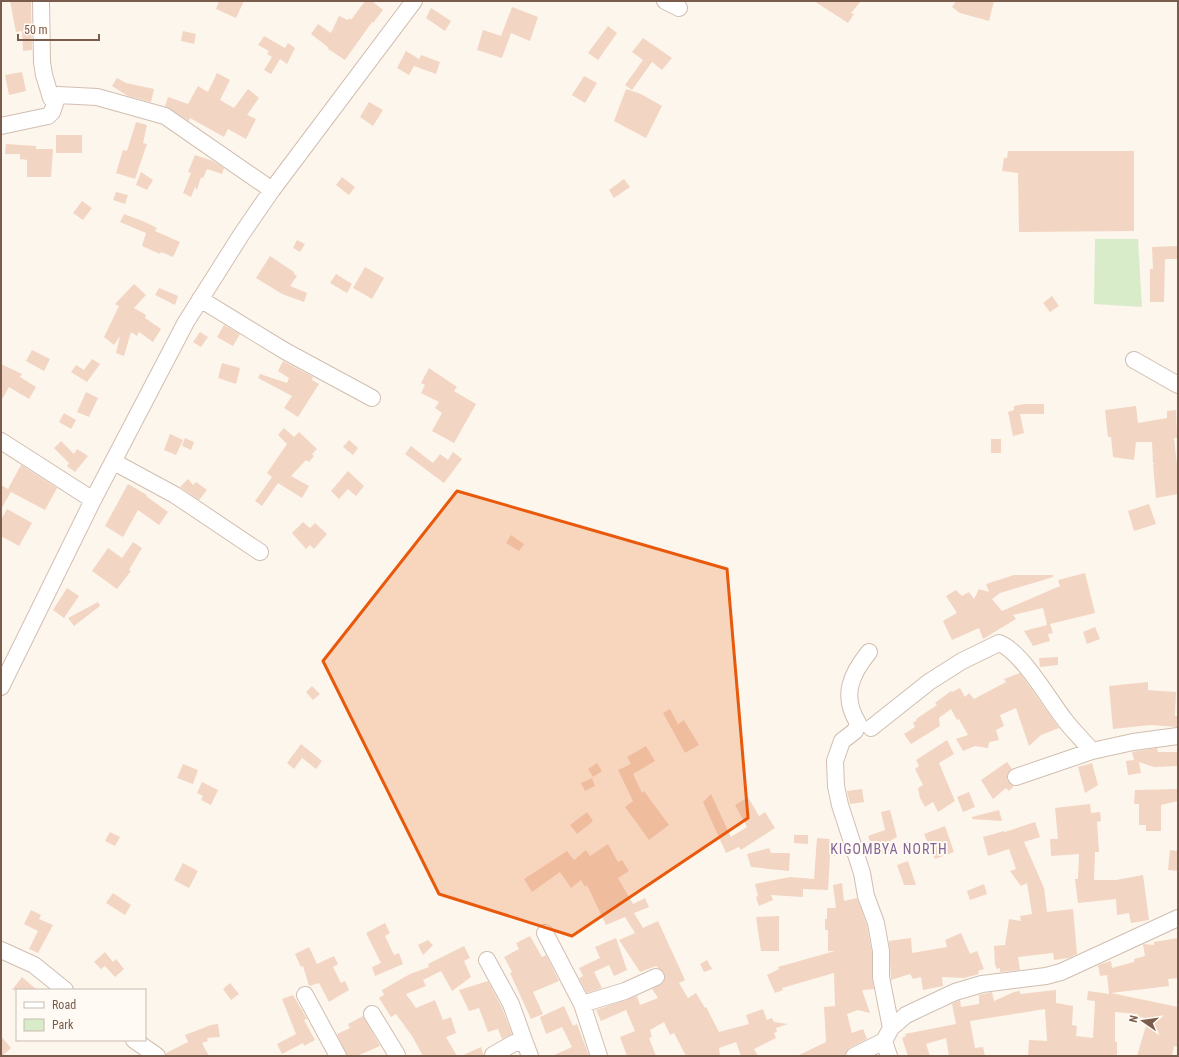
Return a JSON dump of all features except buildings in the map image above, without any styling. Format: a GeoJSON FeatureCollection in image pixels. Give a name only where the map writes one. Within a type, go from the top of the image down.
{"type":"FeatureCollection","features":[{"type":"Feature","properties":{"kind":"street"},"geometry":{"type":"LineString","coordinates":[[41,1],[44,75],[51,98],[58,95],[97,97],[165,116],[272,190]]}},
{"type":"Feature","properties":{"kind":"street"},"geometry":{"type":"LineString","coordinates":[[1,687],[93,500],[186,322],[241,234],[272,190],[414,1]]}},
{"type":"Feature","properties":{"kind":"street"},"geometry":{"type":"LineString","coordinates":[[1,126],[48,116],[52,112],[58,95]]}},
{"type":"Feature","properties":{"kind":"street"},"geometry":{"type":"LineString","coordinates":[[200,299],[285,351],[372,398]]}},
{"type":"Feature","properties":{"kind":"street"},"geometry":{"type":"LineString","coordinates":[[1134,360],[1178,385]]}},
{"type":"Feature","properties":{"kind":"street"},"geometry":{"type":"LineString","coordinates":[[1,441],[93,500]]}},
{"type":"Feature","properties":{"kind":"street"},"geometry":{"type":"LineString","coordinates":[[114,462],[175,495],[260,552]]}},
{"type":"Feature","properties":{"kind":"street"},"geometry":{"type":"LineString","coordinates":[[870,728],[942,674],[962,661],[999,643],[1008,646],[1033,676],[1065,720],[1092,751]]}},
{"type":"Feature","properties":{"kind":"street"},"geometry":{"type":"LineString","coordinates":[[869,652],[856,668],[849,685],[853,714],[858,723],[855,731],[842,741],[835,761],[840,805],[862,873],[866,896],[876,923],[881,951],[889,1056]]}},
{"type":"Feature","properties":{"kind":"street"},"geometry":{"type":"LineString","coordinates":[[1016,777],[1092,751],[1133,742],[1178,736]]}},
{"type":"Feature","properties":{"kind":"street"},"geometry":{"type":"LineString","coordinates":[[854,1056],[887,1034],[906,1015],[968,987],[1061,972],[1178,918]]}},
{"type":"Feature","properties":{"kind":"street"},"geometry":{"type":"LineString","coordinates":[[545,933],[582,1004],[600,1056]]}},
{"type":"Feature","properties":{"kind":"street"},"geometry":{"type":"LineString","coordinates":[[1,950],[34,965],[64,989]]}},
{"type":"Feature","properties":{"kind":"street"},"geometry":{"type":"LineString","coordinates":[[487,960],[511,1004],[527,1050]]}},
{"type":"Feature","properties":{"kind":"street"},"geometry":{"type":"LineString","coordinates":[[582,1004],[625,991],[656,977]]}},
{"type":"Feature","properties":{"kind":"street"},"geometry":{"type":"LineString","coordinates":[[305,995],[338,1056]]}},
{"type":"Feature","properties":{"kind":"street"},"geometry":{"type":"LineString","coordinates":[[372,1014],[396,1056]]}},
{"type":"Feature","properties":{"kind":"street"},"geometry":{"type":"LineString","coordinates":[[135,1041],[157,1056]]}},
{"type":"Feature","properties":{"kind":"street"},"geometry":{"type":"LineString","coordinates":[[493,1054],[514,1043],[527,1050]]}},
{"type":"Feature","properties":{"kind":"highlighted area"},"geometry":{"type":"Polygon","coordinates":[[[457,491],[727,569],[748,818],[572,936],[439,894],[323,661],[457,491]]]}},
{"type":"Feature","properties":{"kind":"green space"},"geometry":{"type":"Polygon","coordinates":[[[1095,239],[1138,239],[1142,307],[1094,304],[1095,239]]]}},
{"type":"Feature","properties":{"kind":"district","name":"KIGOMBYA NORTH"},"geometry":{"type":"Point","coordinates":[889,849]}}]}
